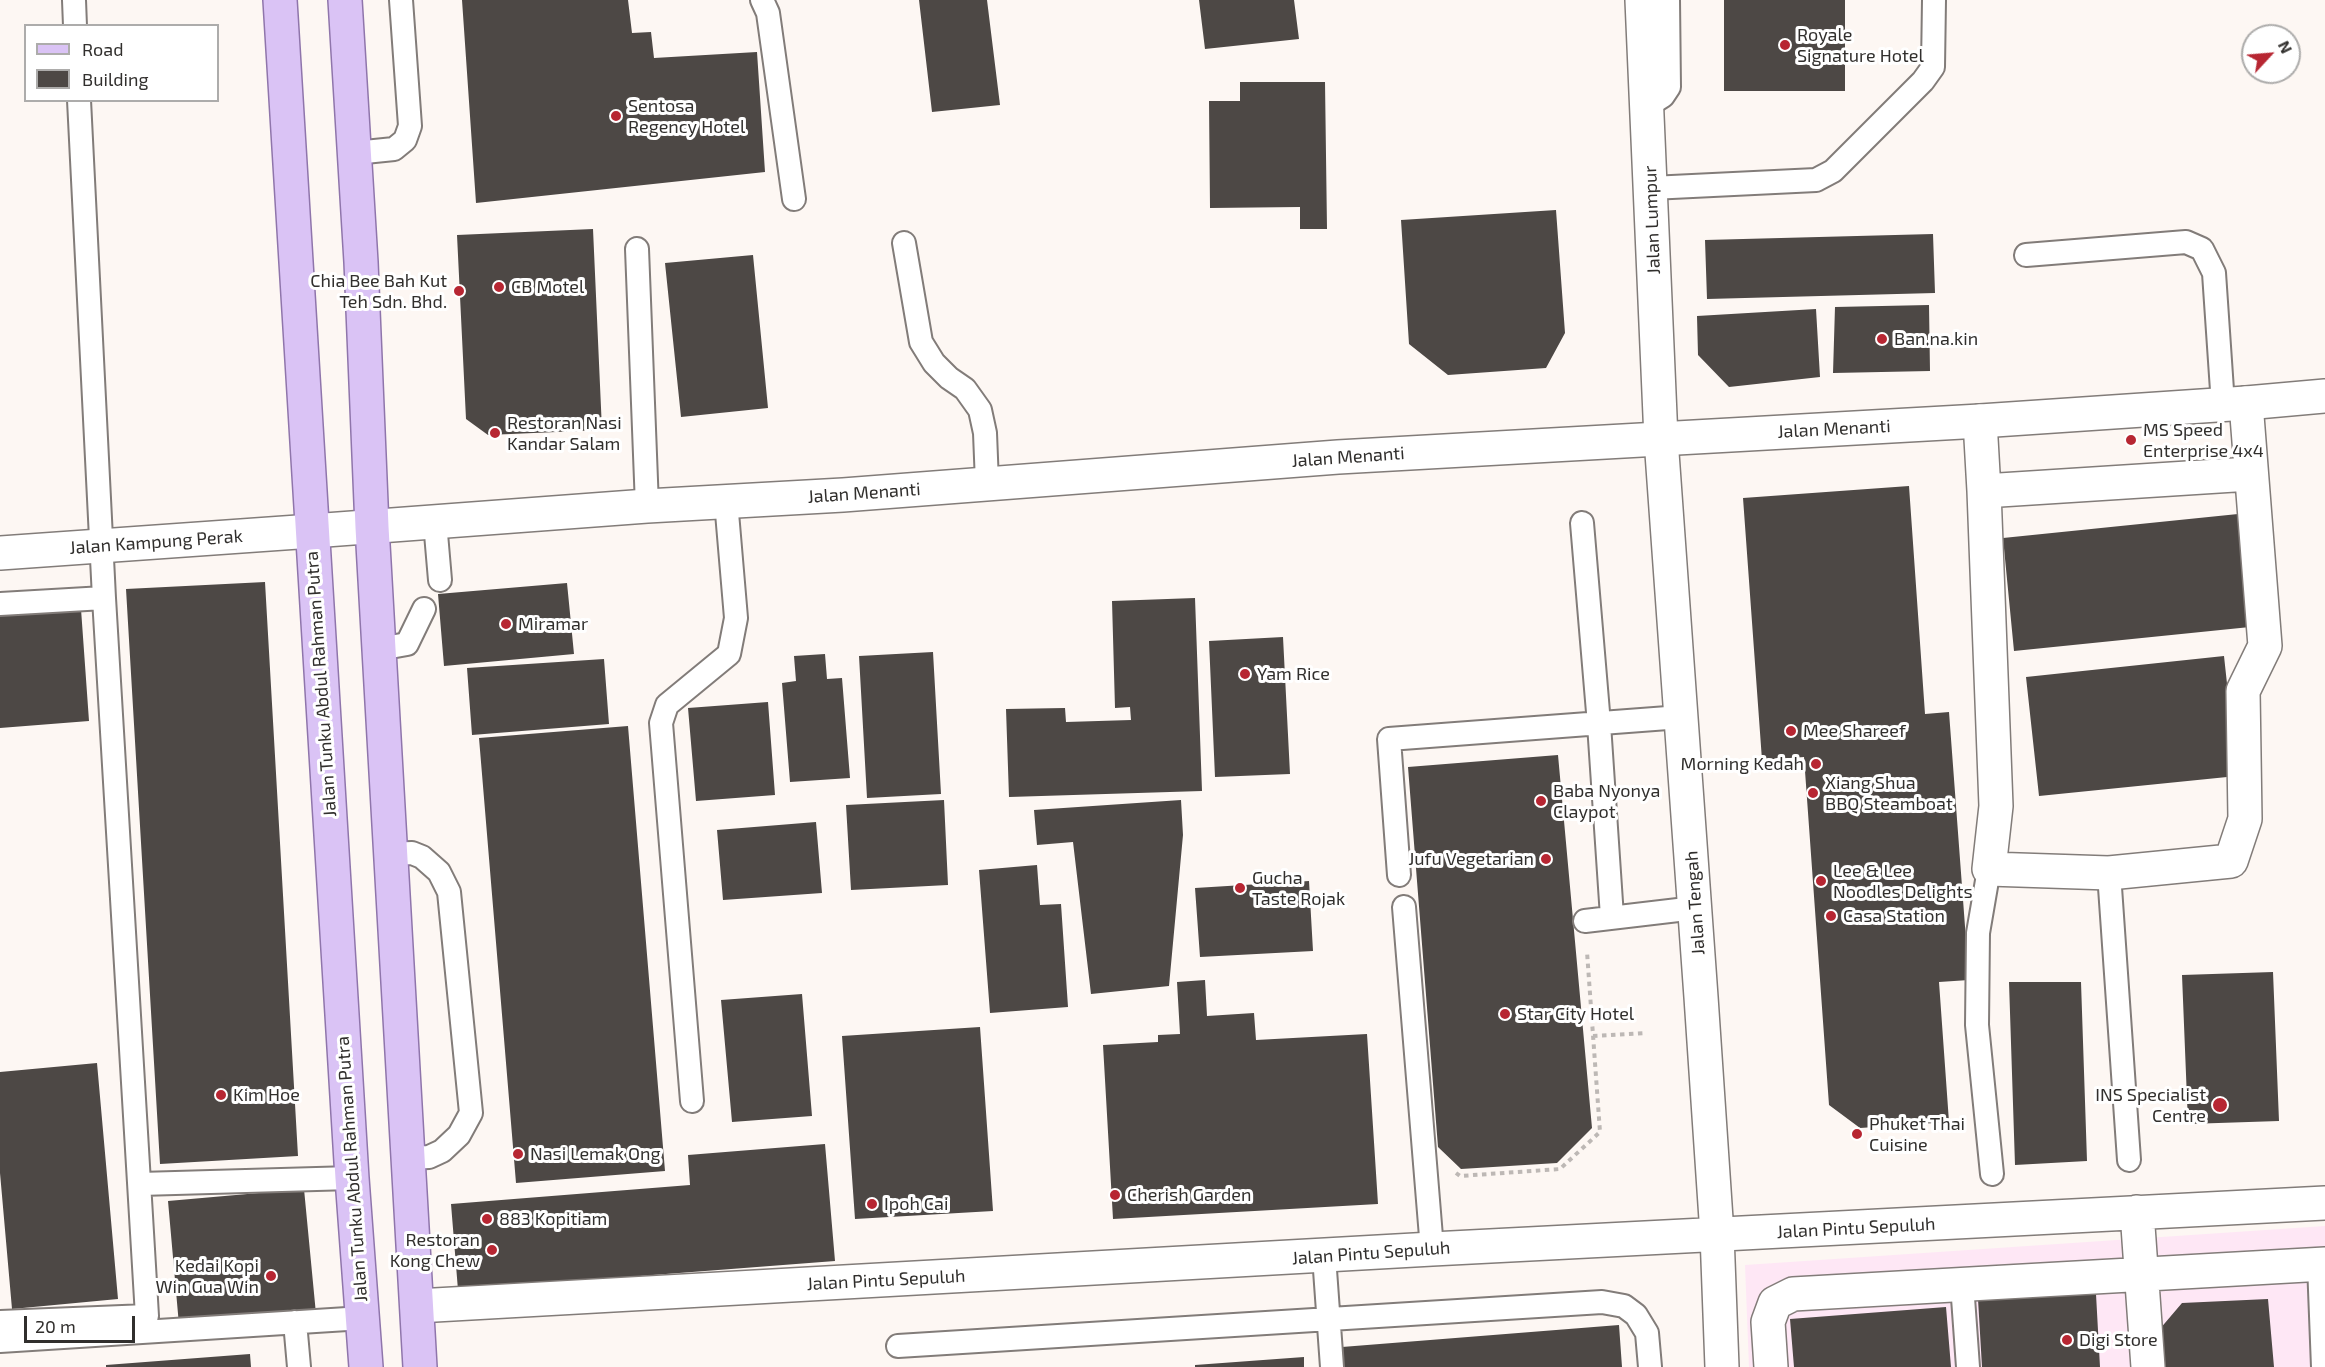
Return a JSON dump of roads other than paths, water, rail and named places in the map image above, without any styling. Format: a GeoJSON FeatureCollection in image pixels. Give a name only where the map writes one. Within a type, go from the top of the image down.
{"type":"FeatureCollection","features":[{"type":"Feature","properties":{"kind":"main road","name":"Jalan Tunku Abdul Rahman Putra"},"geometry":{"type":"LineString","coordinates":[[280,0],[352,1178],[366,1367]]}},
{"type":"Feature","properties":{"kind":"main road"},"geometry":{"type":"LineString","coordinates":[[345,0],[355,153],[372,527],[420,1367]]}},
{"type":"Feature","properties":{"kind":"street","name":"Jalan Lumpur"},"geometry":{"type":"LineString","coordinates":[[1642,0],[1661,440]]}},
{"type":"Feature","properties":{"kind":"street","name":"Jalan Menanti"},"geometry":{"type":"LineString","coordinates":[[372,527],[1338,457],[1980,421],[2325,396]]}},
{"type":"Feature","properties":{"kind":"street"},"geometry":{"type":"LineString","coordinates":[[1980,421],[1996,806],[1989,869],[2109,873],[2231,861],[2245,819],[2243,691],[2265,646],[2250,474],[2234,404]]}},
{"type":"Feature","properties":{"kind":"street","name":"Jalan Tengah"},"geometry":{"type":"LineString","coordinates":[[1661,440],[1717,1234],[1722,1367]]}},
{"type":"Feature","properties":{"kind":"street"},"geometry":{"type":"LineString","coordinates":[[1984,491],[2250,474]]}},
{"type":"Feature","properties":{"kind":"street","name":"Jalan Kampung Perak"},"geometry":{"type":"LineString","coordinates":[[0,553],[372,527]]}},
{"type":"Feature","properties":{"kind":"street","name":"Jalan Pintu Sepuluh"},"geometry":{"type":"LineString","coordinates":[[417,1306],[1432,1249],[2325,1203]]}},
{"type":"Feature","properties":{"kind":"street"},"geometry":{"type":"LineString","coordinates":[[2137,1212],[2148,1367]]}},
{"type":"Feature","properties":{"kind":"street"},"geometry":{"type":"LineString","coordinates":[[1771,1367],[1768,1322],[1775,1303],[1793,1294],[2322,1264]]}},
{"type":"Feature","properties":{"kind":"lane"},"geometry":{"type":"LineString","coordinates":[[74,0],[75,24]]}},
{"type":"Feature","properties":{"kind":"lane"},"geometry":{"type":"LineString","coordinates":[[355,153],[394,149],[405,140],[410,126],[401,0]]}},
{"type":"Feature","properties":{"kind":"lane"},"geometry":{"type":"LineString","coordinates":[[762,0],[768,13],[794,199]]}},
{"type":"Feature","properties":{"kind":"lane"},"geometry":{"type":"LineString","coordinates":[[1648,111],[1652,103],[1663,96],[1670,87],[1668,0]]}},
{"type":"Feature","properties":{"kind":"lane"},"geometry":{"type":"LineString","coordinates":[[1651,188],[1816,180],[1833,171],[1923,81],[1933,67],[1934,0]]}},
{"type":"Feature","properties":{"kind":"lane"},"geometry":{"type":"LineString","coordinates":[[0,1322],[147,1316],[101,546],[79,102]]}},
{"type":"Feature","properties":{"kind":"lane"},"geometry":{"type":"LineString","coordinates":[[2026,255],[2186,242],[2202,249],[2214,273],[2234,404]]}},
{"type":"Feature","properties":{"kind":"lane"},"geometry":{"type":"LineString","coordinates":[[904,243],[921,342],[934,363],[949,378],[965,389],[980,410],[985,433],[987,483]]}},
{"type":"Feature","properties":{"kind":"lane"},"geometry":{"type":"LineString","coordinates":[[637,249],[647,506]]}},
{"type":"Feature","properties":{"kind":"lane"},"geometry":{"type":"LineString","coordinates":[[692,1101],[661,723],[667,705],[729,654],[736,618],[726,501]]}},
{"type":"Feature","properties":{"kind":"lane"},"geometry":{"type":"LineString","coordinates":[[435,522],[440,580]]}},
{"type":"Feature","properties":{"kind":"lane"},"geometry":{"type":"LineString","coordinates":[[1582,524],[1612,917]]}},
{"type":"Feature","properties":{"kind":"lane"},"geometry":{"type":"LineString","coordinates":[[0,604],[104,598]]}},
{"type":"Feature","properties":{"kind":"lane"},"geometry":{"type":"LineString","coordinates":[[379,649],[407,644],[424,609]]}},
{"type":"Feature","properties":{"kind":"lane"},"geometry":{"type":"LineString","coordinates":[[1399,875],[1389,739],[1682,717]]}},
{"type":"Feature","properties":{"kind":"lane"},"geometry":{"type":"LineString","coordinates":[[390,854],[412,853],[422,857],[439,872],[449,892],[471,1113],[459,1135],[442,1151],[429,1157],[407,1158]]}},
{"type":"Feature","properties":{"kind":"lane"},"geometry":{"type":"LineString","coordinates":[[1989,869],[1978,933],[1977,1025],[1992,1174]]}},
{"type":"Feature","properties":{"kind":"lane"},"geometry":{"type":"LineString","coordinates":[[2109,873],[2129,1160]]}},
{"type":"Feature","properties":{"kind":"lane"},"geometry":{"type":"LineString","coordinates":[[1404,907],[1432,1249]]}},
{"type":"Feature","properties":{"kind":"lane"},"geometry":{"type":"LineString","coordinates":[[1585,921],[1695,908]]}},
{"type":"Feature","properties":{"kind":"lane"},"geometry":{"type":"LineString","coordinates":[[140,1184],[352,1178]]}},
{"type":"Feature","properties":{"kind":"lane"},"geometry":{"type":"LineString","coordinates":[[1324,1256],[1332,1367]]}},
{"type":"Feature","properties":{"kind":"lane"},"geometry":{"type":"LineString","coordinates":[[2322,1264],[2323,1367]]}},
{"type":"Feature","properties":{"kind":"lane"},"geometry":{"type":"LineString","coordinates":[[1962,1284],[1968,1367]]}},
{"type":"Feature","properties":{"kind":"lane"},"geometry":{"type":"LineString","coordinates":[[898,1346],[1602,1302],[1624,1306],[1636,1315],[1647,1333],[1650,1367]]}},
{"type":"Feature","properties":{"kind":"lane"},"geometry":{"type":"LineString","coordinates":[[0,1341],[363,1318]]}},
{"type":"Feature","properties":{"kind":"lane"},"geometry":{"type":"LineString","coordinates":[[295,1322],[298,1367]]}},
{"type":"Feature","properties":{"kind":"place","name":"Royale Signature Hotel"},"geometry":{"type":"Point","coordinates":[1785,45]}},
{"type":"Feature","properties":{"kind":"place","name":"Sentosa Regency Hotel"},"geometry":{"type":"Point","coordinates":[616,116]}},
{"type":"Feature","properties":{"kind":"place","name":"CB Motel"},"geometry":{"type":"Point","coordinates":[499,287]}},
{"type":"Feature","properties":{"kind":"place","name":"Chia Bee Bah Kut Teh Sdn. Bhd."},"geometry":{"type":"Point","coordinates":[459,291]}},
{"type":"Feature","properties":{"kind":"place","name":"Ban.na.kin"},"geometry":{"type":"Point","coordinates":[1882,339]}},
{"type":"Feature","properties":{"kind":"place","name":"Restoran Nasi Kandar Salam"},"geometry":{"type":"Point","coordinates":[495,433]}},
{"type":"Feature","properties":{"kind":"place","name":"MS Speed Enterprise 4x4"},"geometry":{"type":"Point","coordinates":[2131,440]}},
{"type":"Feature","properties":{"kind":"place","name":"Miramar"},"geometry":{"type":"Point","coordinates":[506,624]}},
{"type":"Feature","properties":{"kind":"place","name":"Yam Rice"},"geometry":{"type":"Point","coordinates":[1245,674]}},
{"type":"Feature","properties":{"kind":"place","name":"Mee Shareef"},"geometry":{"type":"Point","coordinates":[1791,731]}},
{"type":"Feature","properties":{"kind":"place","name":"Morning Kedah"},"geometry":{"type":"Point","coordinates":[1816,764]}},
{"type":"Feature","properties":{"kind":"place","name":"Xiang Shua BBQ Steamboat"},"geometry":{"type":"Point","coordinates":[1813,793]}},
{"type":"Feature","properties":{"kind":"place","name":"Baba Nyonya Claypot"},"geometry":{"type":"Point","coordinates":[1541,801]}},
{"type":"Feature","properties":{"kind":"place","name":"Jufu Vegetarian"},"geometry":{"type":"Point","coordinates":[1546,859]}},
{"type":"Feature","properties":{"kind":"place","name":"Lee & Lee Noodles Delights"},"geometry":{"type":"Point","coordinates":[1821,881]}},
{"type":"Feature","properties":{"kind":"place","name":"Gucha Taste Rojak"},"geometry":{"type":"Point","coordinates":[1240,888]}},
{"type":"Feature","properties":{"kind":"place","name":"Casa Station"},"geometry":{"type":"Point","coordinates":[1831,916]}},
{"type":"Feature","properties":{"kind":"place","name":"Star City Hotel"},"geometry":{"type":"Point","coordinates":[1505,1014]}},
{"type":"Feature","properties":{"kind":"place","name":"Kim Hoe"},"geometry":{"type":"Point","coordinates":[221,1095]}},
{"type":"Feature","properties":{"kind":"place","name":"INS Specialist Centre"},"geometry":{"type":"Point","coordinates":[2220,1105]}},
{"type":"Feature","properties":{"kind":"place","name":"Phuket Thai Cuisine"},"geometry":{"type":"Point","coordinates":[1857,1134]}},
{"type":"Feature","properties":{"kind":"place","name":"Nasi Lemak Ong"},"geometry":{"type":"Point","coordinates":[518,1154]}},
{"type":"Feature","properties":{"kind":"place","name":"Cherish Garden"},"geometry":{"type":"Point","coordinates":[1115,1195]}},
{"type":"Feature","properties":{"kind":"place","name":"Ipoh Cai"},"geometry":{"type":"Point","coordinates":[872,1204]}},
{"type":"Feature","properties":{"kind":"place","name":"883 Kopitiam"},"geometry":{"type":"Point","coordinates":[487,1219]}},
{"type":"Feature","properties":{"kind":"place","name":"Restoran Kong Chew"},"geometry":{"type":"Point","coordinates":[492,1250]}},
{"type":"Feature","properties":{"kind":"place","name":"Kedai Kopi Win Gua Win"},"geometry":{"type":"Point","coordinates":[271,1276]}},
{"type":"Feature","properties":{"kind":"place","name":"Digi Store"},"geometry":{"type":"Point","coordinates":[2067,1340]}}]}
